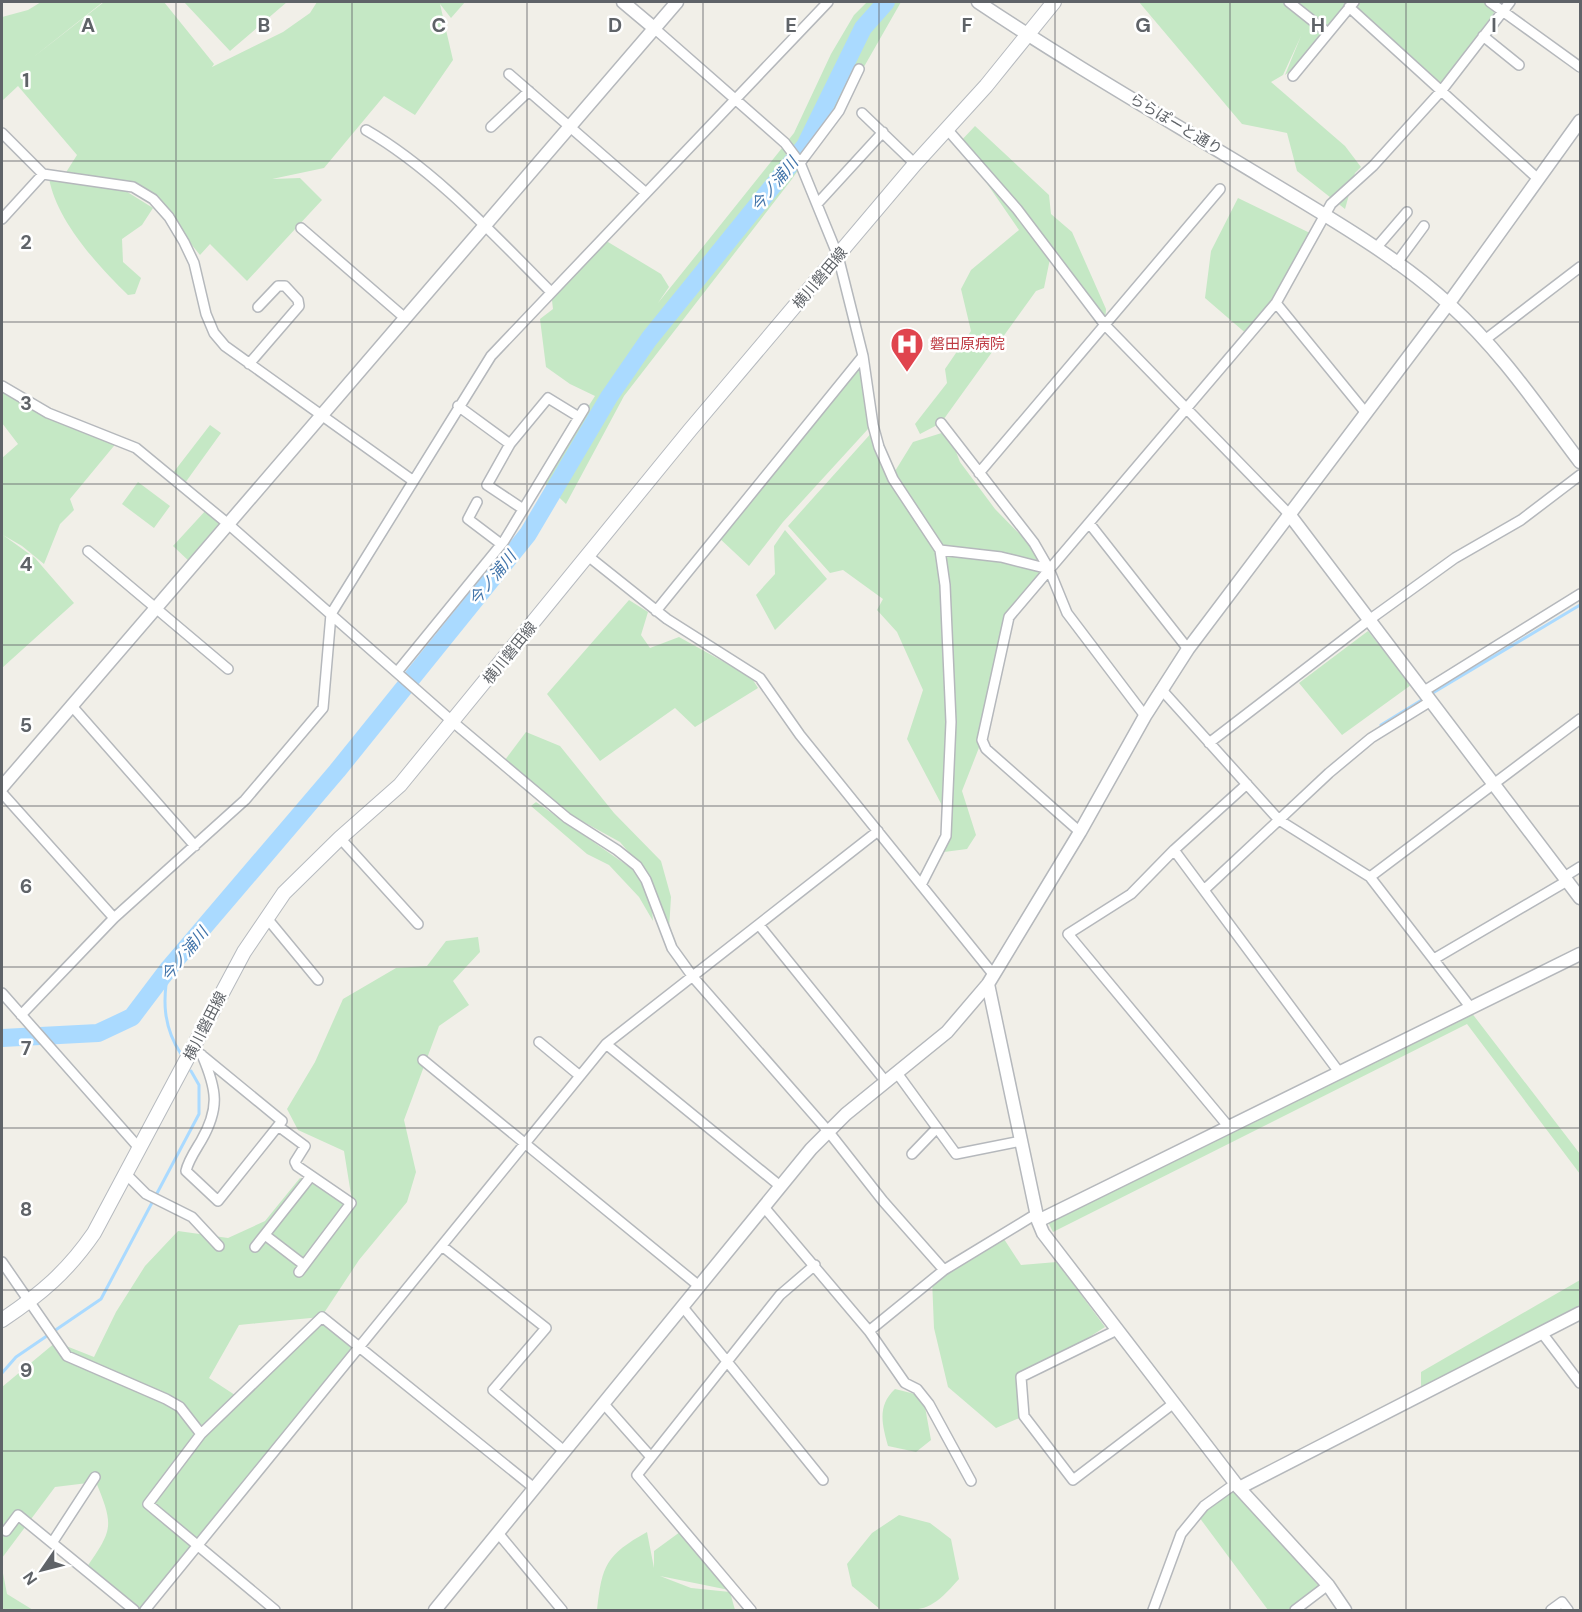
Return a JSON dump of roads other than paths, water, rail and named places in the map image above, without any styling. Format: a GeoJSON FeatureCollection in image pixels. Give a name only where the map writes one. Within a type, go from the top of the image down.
{"type":"FeatureCollection","features":[{"type":"Feature","properties":{"kind":"main road","name":"横川磐田線"},"geometry":{"type":"LineString","coordinates":[[2,1320],[29,1302],[71,1266],[94,1233],[140,1149],[198,1052],[244,952],[266,917],[292,885],[340,838],[400,785],[690,430],[915,164],[986,86],[1054,2]]}},
{"type":"Feature","properties":{"kind":"street"},"geometry":{"type":"LineString","coordinates":[[623,2],[785,143],[801,163],[838,256],[863,356],[873,425],[879,447],[893,479],[940,550],[945,585],[951,722],[946,825],[945,836],[921,885]]}},
{"type":"Feature","properties":{"kind":"street"},"geometry":{"type":"LineString","coordinates":[[2,787],[677,2]]}},
{"type":"Feature","properties":{"kind":"street"},"geometry":{"type":"LineString","coordinates":[[21,1015],[114,918],[245,800],[323,708],[331,614],[490,356],[826,2]]}},
{"type":"Feature","properties":{"kind":"street","name":"ららぽーと通り"},"geometry":{"type":"LineString","coordinates":[[978,2],[1026,34],[1325,215],[1376,248],[1449,303]]}},
{"type":"Feature","properties":{"kind":"street"},"geometry":{"type":"LineString","coordinates":[[1289,2],[1328,33]]}},
{"type":"Feature","properties":{"kind":"street"},"geometry":{"type":"LineString","coordinates":[[1490,2],[1581,67]]}},
{"type":"Feature","properties":{"kind":"street"},"geometry":{"type":"LineString","coordinates":[[1080,832],[986,749],[981,740],[1009,616],[1276,303],[1331,204],[1373,166],[1442,90],[1510,2]]}},
{"type":"Feature","properties":{"kind":"street"},"geometry":{"type":"LineString","coordinates":[[1293,76],[1351,4],[1537,178]]}},
{"type":"Feature","properties":{"kind":"street"},"geometry":{"type":"LineString","coordinates":[[1483,36],[1519,64]]}},
{"type":"Feature","properties":{"kind":"street"},"geometry":{"type":"LineString","coordinates":[[801,163],[839,111],[859,69]]}},
{"type":"Feature","properties":{"kind":"street"},"geometry":{"type":"LineString","coordinates":[[509,74],[646,193]]}},
{"type":"Feature","properties":{"kind":"street"},"geometry":{"type":"LineString","coordinates":[[490,128],[529,91]]}},
{"type":"Feature","properties":{"kind":"street"},"geometry":{"type":"LineString","coordinates":[[862,113],[915,164]]}},
{"type":"Feature","properties":{"kind":"street"},"geometry":{"type":"LineString","coordinates":[[435,1611],[763,1206],[828,1131],[947,1032],[990,979],[1080,832],[1145,716],[1188,649],[1449,303],[1537,178],[1581,121]]}},
{"type":"Feature","properties":{"kind":"street"},"geometry":{"type":"LineString","coordinates":[[946,128],[1017,209],[1105,325],[1289,514],[1581,898]]}},
{"type":"Feature","properties":{"kind":"street"},"geometry":{"type":"LineString","coordinates":[[366,130],[394,146],[484,225],[551,292]]}},
{"type":"Feature","properties":{"kind":"street"},"geometry":{"type":"LineString","coordinates":[[817,204],[883,132]]}},
{"type":"Feature","properties":{"kind":"street"},"geometry":{"type":"LineString","coordinates":[[2,133],[43,174],[133,187],[153,198],[169,217],[184,242],[194,263],[206,314],[214,333],[225,346],[320,417],[412,480]]}},
{"type":"Feature","properties":{"kind":"street"},"geometry":{"type":"LineString","coordinates":[[2,219],[43,174]]}},
{"type":"Feature","properties":{"kind":"street"},"geometry":{"type":"LineString","coordinates":[[980,473],[1220,189]]}},
{"type":"Feature","properties":{"kind":"street"},"geometry":{"type":"LineString","coordinates":[[1376,248],[1407,212]]}},
{"type":"Feature","properties":{"kind":"street"},"geometry":{"type":"LineString","coordinates":[[1396,264],[1424,226]]}},
{"type":"Feature","properties":{"kind":"street"},"geometry":{"type":"LineString","coordinates":[[301,228],[405,318]]}},
{"type":"Feature","properties":{"kind":"street"},"geometry":{"type":"LineString","coordinates":[[1486,339],[1581,267]]}},
{"type":"Feature","properties":{"kind":"street"},"geometry":{"type":"LineString","coordinates":[[249,364],[299,306],[298,300],[285,286],[278,286],[258,307]]}},
{"type":"Feature","properties":{"kind":"street"},"geometry":{"type":"LineString","coordinates":[[1276,303],[1365,412]]}},
{"type":"Feature","properties":{"kind":"street"},"geometry":{"type":"LineString","coordinates":[[1449,303],[1486,339],[1581,462]]}},
{"type":"Feature","properties":{"kind":"street"},"geometry":{"type":"LineString","coordinates":[[656,611],[863,356]]}},
{"type":"Feature","properties":{"kind":"street"},"geometry":{"type":"LineString","coordinates":[[2,386],[48,413],[136,448],[227,523],[453,722],[567,818],[617,850],[637,866],[646,880],[672,948],[693,977],[828,1131],[883,1201],[944,1270]]}},
{"type":"Feature","properties":{"kind":"street"},"geometry":{"type":"LineString","coordinates":[[398,673],[501,544],[523,509],[582,413],[548,398],[510,444],[487,485],[523,509]]}},
{"type":"Feature","properties":{"kind":"street"},"geometry":{"type":"LineString","coordinates":[[458,406],[510,444]]}},
{"type":"Feature","properties":{"kind":"street"},"geometry":{"type":"LineString","coordinates":[[941,423],[1034,543],[1067,614],[1145,716]]}},
{"type":"Feature","properties":{"kind":"street"},"geometry":{"type":"LineString","coordinates":[[1209,743],[1369,620],[1455,558],[1521,520],[1581,475]]}},
{"type":"Feature","properties":{"kind":"street"},"geometry":{"type":"LineString","coordinates":[[477,502],[468,519],[501,544]]}},
{"type":"Feature","properties":{"kind":"street"},"geometry":{"type":"LineString","coordinates":[[1089,523],[1188,649]]}},
{"type":"Feature","properties":{"kind":"street"},"geometry":{"type":"LineString","coordinates":[[940,550],[1001,557],[1048,569]]}},
{"type":"Feature","properties":{"kind":"street"},"geometry":{"type":"LineString","coordinates":[[88,551],[228,669]]}},
{"type":"Feature","properties":{"kind":"street"},"geometry":{"type":"LineString","coordinates":[[588,556],[656,611],[754,671],[801,735],[921,885],[990,979],[1021,1141],[1037,1217],[1043,1233],[1237,1486],[1328,1585],[1346,1611]]}},
{"type":"Feature","properties":{"kind":"street"},"geometry":{"type":"LineString","coordinates":[[1204,890],[1329,773],[1371,738],[1427,696],[1581,594]]}},
{"type":"Feature","properties":{"kind":"street"},"geometry":{"type":"LineString","coordinates":[[1161,690],[1279,820],[1370,877],[1471,1008]]}},
{"type":"Feature","properties":{"kind":"street"},"geometry":{"type":"LineString","coordinates":[[71,705],[195,846]]}},
{"type":"Feature","properties":{"kind":"street"},"geometry":{"type":"LineString","coordinates":[[1370,877],[1581,719]]}},
{"type":"Feature","properties":{"kind":"street"},"geometry":{"type":"LineString","coordinates":[[1228,1126],[1068,934],[1131,894],[1174,849],[1246,784]]}},
{"type":"Feature","properties":{"kind":"street"},"geometry":{"type":"LineString","coordinates":[[2,793],[114,918]]}},
{"type":"Feature","properties":{"kind":"street"},"geometry":{"type":"LineString","coordinates":[[145,1611],[606,1044],[878,831]]}},
{"type":"Feature","properties":{"kind":"street"},"geometry":{"type":"LineString","coordinates":[[340,838],[418,924]]}},
{"type":"Feature","properties":{"kind":"street"},"geometry":{"type":"LineString","coordinates":[[1174,849],[1339,1072]]}},
{"type":"Feature","properties":{"kind":"street"},"geometry":{"type":"LineString","coordinates":[[1434,959],[1566,879],[1581,867]]}},
{"type":"Feature","properties":{"kind":"street"},"geometry":{"type":"LineString","coordinates":[[266,917],[318,980]]}},
{"type":"Feature","properties":{"kind":"street"},"geometry":{"type":"LineString","coordinates":[[759,925],[886,1082]]}},
{"type":"Feature","properties":{"kind":"street"},"geometry":{"type":"LineString","coordinates":[[869,1331],[944,1270],[1037,1217],[1581,954]]}},
{"type":"Feature","properties":{"kind":"street"},"geometry":{"type":"LineString","coordinates":[[2,993],[140,1149]]}},
{"type":"Feature","properties":{"kind":"street"},"geometry":{"type":"LineString","coordinates":[[539,1042],[580,1076]]}},
{"type":"Feature","properties":{"kind":"street"},"geometry":{"type":"LineString","coordinates":[[606,1044],[780,1186]]}},
{"type":"Feature","properties":{"kind":"street"},"geometry":{"type":"LineString","coordinates":[[198,1052],[282,1121],[218,1201],[186,1172],[187,1166],[211,1123],[215,1109],[211,1075],[198,1052]]}},
{"type":"Feature","properties":{"kind":"street"},"geometry":{"type":"LineString","coordinates":[[423,1060],[699,1286]]}},
{"type":"Feature","properties":{"kind":"street"},"geometry":{"type":"LineString","coordinates":[[897,1073],[956,1154],[1021,1141]]}},
{"type":"Feature","properties":{"kind":"street"},"geometry":{"type":"LineString","coordinates":[[265,1235],[302,1269],[351,1203],[297,1166],[295,1162],[305,1146],[278,1126]]}},
{"type":"Feature","properties":{"kind":"street"},"geometry":{"type":"LineString","coordinates":[[912,1154],[937,1128]]}},
{"type":"Feature","properties":{"kind":"street"},"geometry":{"type":"LineString","coordinates":[[127,1174],[146,1194],[192,1217],[219,1246]]}},
{"type":"Feature","properties":{"kind":"street"},"geometry":{"type":"LineString","coordinates":[[255,1246],[312,1176]]}},
{"type":"Feature","properties":{"kind":"street"},"geometry":{"type":"LineString","coordinates":[[763,1206],[869,1331],[905,1383],[917,1389],[929,1404],[971,1481]]}},
{"type":"Feature","properties":{"kind":"street"},"geometry":{"type":"LineString","coordinates":[[442,1246],[546,1328],[493,1390],[564,1451]]}},
{"type":"Feature","properties":{"kind":"street"},"geometry":{"type":"LineString","coordinates":[[2,1262],[67,1356],[180,1407],[201,1434]]}},
{"type":"Feature","properties":{"kind":"street"},"geometry":{"type":"LineString","coordinates":[[751,1611],[637,1475],[780,1295],[814,1265]]}},
{"type":"Feature","properties":{"kind":"street"},"geometry":{"type":"LineString","coordinates":[[682,1306],[824,1480]]}},
{"type":"Feature","properties":{"kind":"street"},"geometry":{"type":"LineString","coordinates":[[1153,1611],[1181,1534],[1204,1506],[1237,1486],[1581,1313]]}},
{"type":"Feature","properties":{"kind":"street"},"geometry":{"type":"LineString","coordinates":[[275,1611],[148,1504],[201,1434],[322,1317],[361,1346],[534,1488]]}},
{"type":"Feature","properties":{"kind":"street"},"geometry":{"type":"LineString","coordinates":[[1118,1329],[1021,1377],[1024,1416],[1030,1424],[1073,1480],[1174,1403]]}},
{"type":"Feature","properties":{"kind":"street"},"geometry":{"type":"LineString","coordinates":[[1542,1333],[1581,1383]]}},
{"type":"Feature","properties":{"kind":"street"},"geometry":{"type":"LineString","coordinates":[[603,1403],[651,1457]]}},
{"type":"Feature","properties":{"kind":"street"},"geometry":{"type":"LineString","coordinates":[[52,1543],[95,1477]]}},
{"type":"Feature","properties":{"kind":"street"},"geometry":{"type":"LineString","coordinates":[[6,1531],[18,1515],[134,1611]]}},
{"type":"Feature","properties":{"kind":"street"},"geometry":{"type":"LineString","coordinates":[[498,1533],[562,1611]]}},
{"type":"Feature","properties":{"kind":"street"},"geometry":{"type":"LineString","coordinates":[[1295,1611],[1328,1585]]}},
{"type":"Feature","properties":{"kind":"street"},"geometry":{"type":"LineString","coordinates":[[1551,1611],[1562,1602],[1568,1611]]}},
{"type":"Feature","properties":{"kind":"waterway","name":"今ノ浦川"},"geometry":{"type":"LineString","coordinates":[[2,1038],[98,1033],[132,1017],[169,968],[337,771],[528,534],[609,397],[649,339],[805,146],[863,28],[886,2]]}},
{"type":"Feature","properties":{"kind":"waterway"},"geometry":{"type":"LineString","coordinates":[[1431,694],[1580,605]]}},
{"type":"Feature","properties":{"kind":"waterway"},"geometry":{"type":"LineString","coordinates":[[1381,725],[1425,698]]}},
{"type":"Feature","properties":{"kind":"waterway"},"geometry":{"type":"LineString","coordinates":[[169,968],[165,991],[167,1023],[181,1054]]}},
{"type":"Feature","properties":{"kind":"waterway"},"geometry":{"type":"LineString","coordinates":[[2,1373],[16,1357],[101,1299],[199,1114],[199,1085],[191,1071]]}},
{"type":"Feature","properties":{"kind":"place","name":"磐田原病院"},"geometry":{"type":"Point","coordinates":[907,373]}}]}
